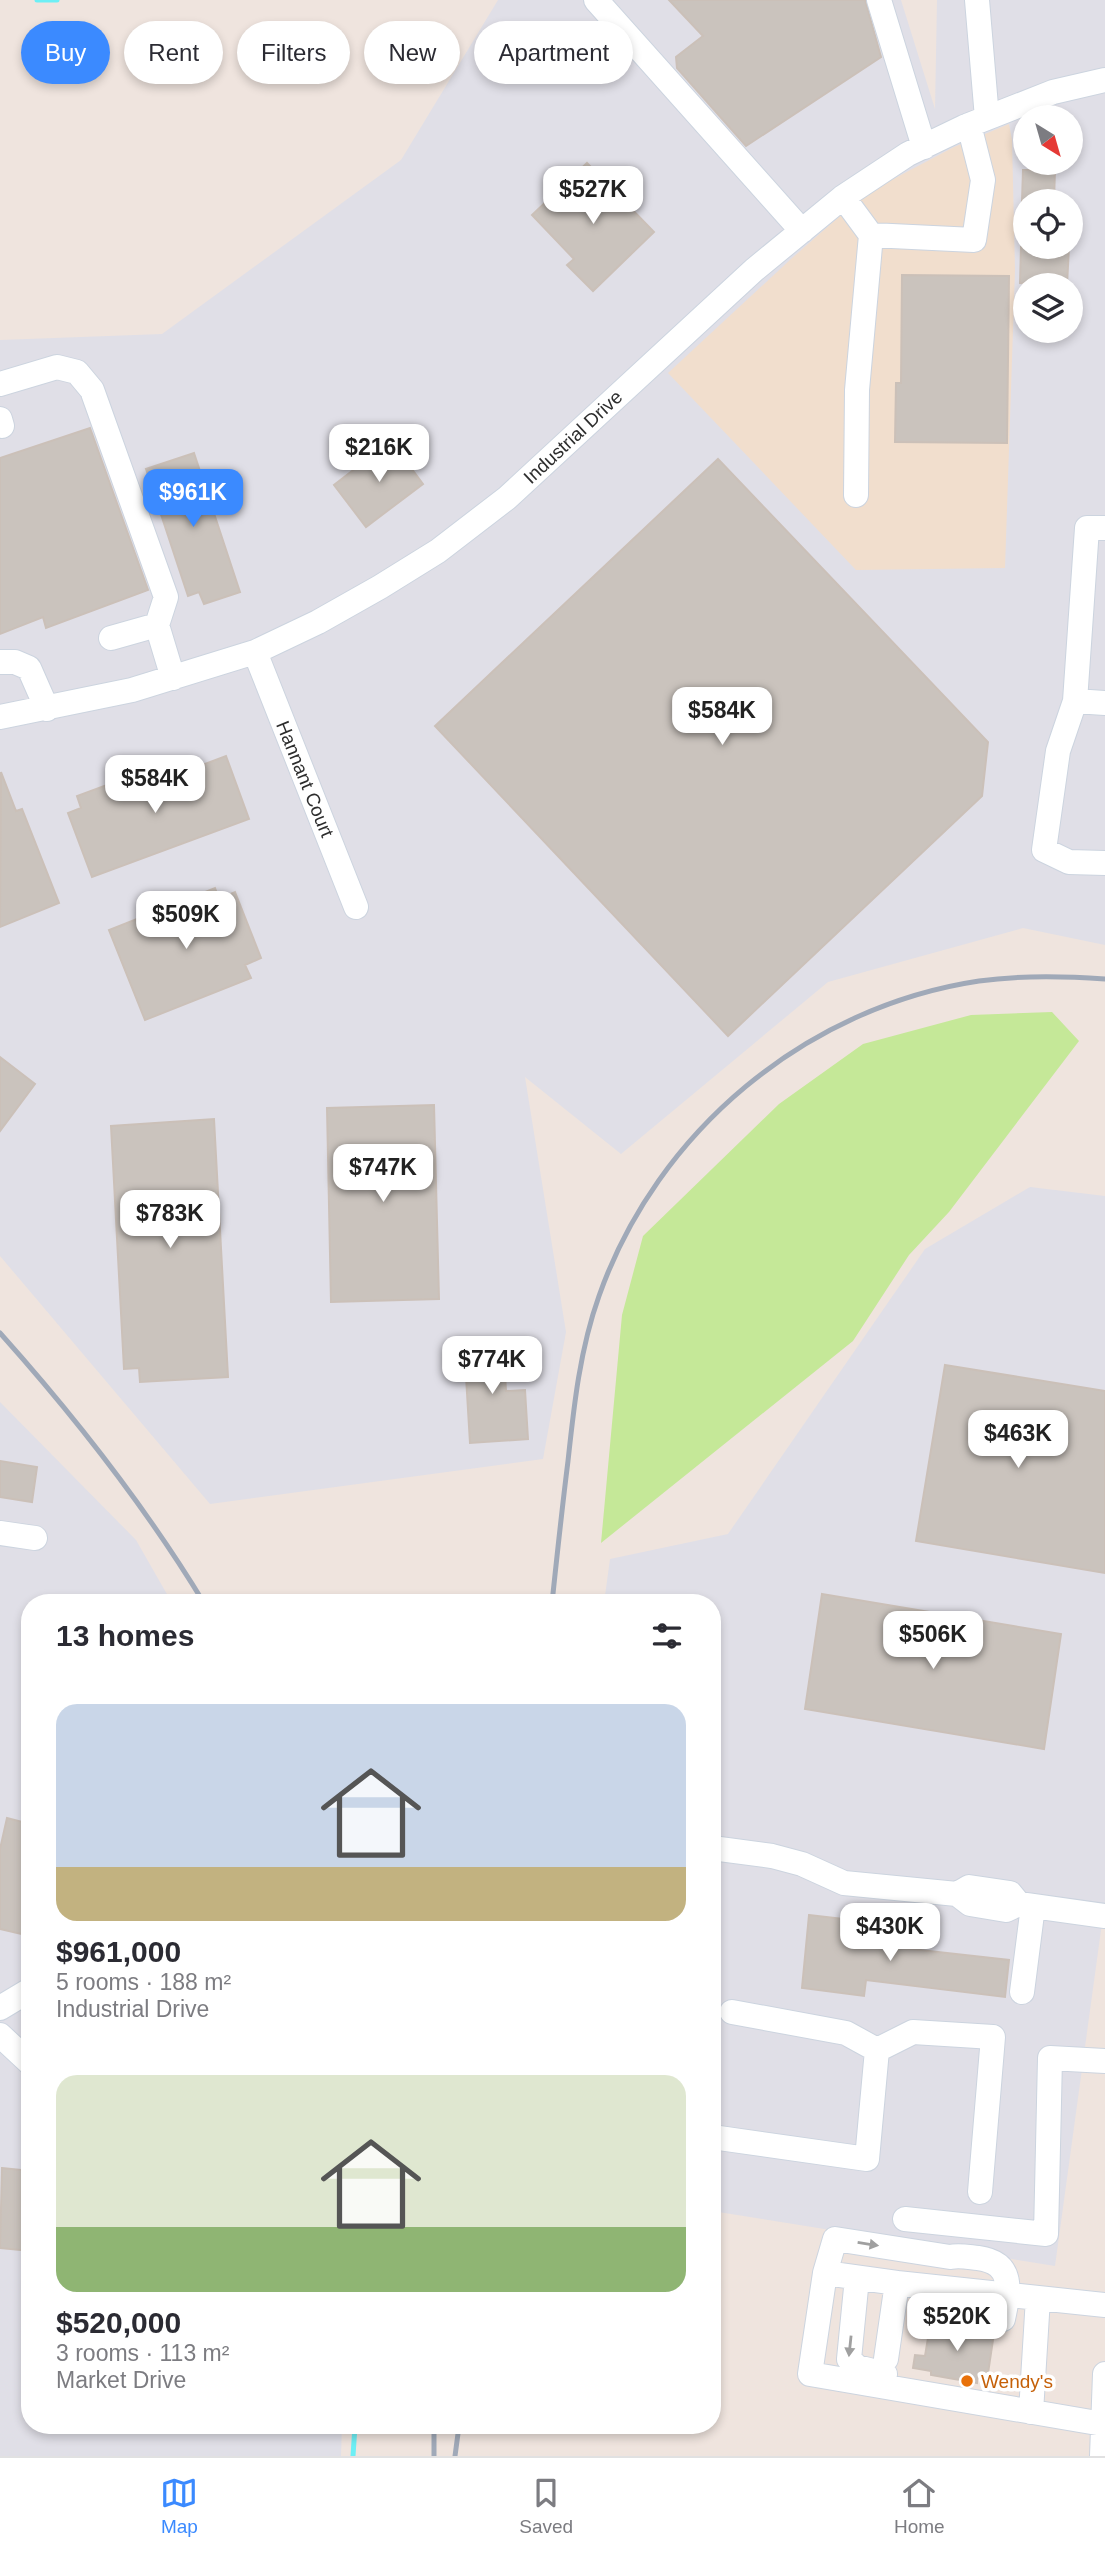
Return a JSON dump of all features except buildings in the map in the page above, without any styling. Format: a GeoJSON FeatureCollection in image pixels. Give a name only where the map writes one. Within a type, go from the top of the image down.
{"type":"FeatureCollection","features":[{"type":"Feature","properties":{"kind":"street"},"geometry":{"type":"LineString","coordinates":[[596,0],[802,231]]}},
{"type":"Feature","properties":{"kind":"street"},"geometry":{"type":"LineString","coordinates":[[879,0],[924,147]]}},
{"type":"Feature","properties":{"kind":"street"},"geometry":{"type":"LineString","coordinates":[[871,235],[974,240],[983,180],[978,122],[977,0]]}},
{"type":"Feature","properties":{"kind":"street","name":"Industrial Drive"},"geometry":{"type":"LineString","coordinates":[[0,717],[132,690],[255,652],[359,599],[438,551],[507,498],[754,270],[843,197],[924,147],[978,122],[1053,92],[1105,79]]}},
{"type":"Feature","properties":{"kind":"street"},"geometry":{"type":"LineString","coordinates":[[843,197],[871,235],[857,390],[856,495]]}},
{"type":"Feature","properties":{"kind":"street"},"geometry":{"type":"LineString","coordinates":[[0,384],[57,367],[77,372],[92,390],[166,597],[157,625],[173,678]]}},
{"type":"Feature","properties":{"kind":"street"},"geometry":{"type":"LineString","coordinates":[[1105,528],[1087,528],[1076,701],[1058,751],[1044,849],[1069,862],[1105,863]]}},
{"type":"Feature","properties":{"kind":"street"},"geometry":{"type":"LineString","coordinates":[[111,638],[157,625]]}},
{"type":"Feature","properties":{"kind":"street","name":"Hannant Court"},"geometry":{"type":"LineString","coordinates":[[255,652],[356,907]]}},
{"type":"Feature","properties":{"kind":"street"},"geometry":{"type":"LineString","coordinates":[[0,662],[23,664],[29,668],[47,709]]}},
{"type":"Feature","properties":{"kind":"street"},"geometry":{"type":"LineString","coordinates":[[1076,701],[1105,703]]}},
{"type":"Feature","properties":{"kind":"street"},"geometry":{"type":"LineString","coordinates":[[0,1533],[35,1538]]}},
{"type":"Feature","properties":{"kind":"street"},"geometry":{"type":"LineString","coordinates":[[721,1849],[772,1856],[802,1864],[844,1883],[957,1894],[970,1904],[1006,1910],[1026,1905],[1105,1916]]}},
{"type":"Feature","properties":{"kind":"street"},"geometry":{"type":"LineString","coordinates":[[1022,1992],[1026,1905]]}},
{"type":"Feature","properties":{"kind":"street"},"geometry":{"type":"LineString","coordinates":[[0,2008],[21,1995]]}},
{"type":"Feature","properties":{"kind":"street"},"geometry":{"type":"LineString","coordinates":[[732,2012],[846,2033],[877,2050]]}},
{"type":"Feature","properties":{"kind":"street"},"geometry":{"type":"LineString","coordinates":[[877,2050],[913,2032],[993,2037],[980,2192]]}},
{"type":"Feature","properties":{"kind":"street"},"geometry":{"type":"LineString","coordinates":[[0,2035],[21,2055]]}},
{"type":"Feature","properties":{"kind":"street"},"geometry":{"type":"LineString","coordinates":[[721,2138],[867,2159],[877,2050]]}},
{"type":"Feature","properties":{"kind":"street"},"geometry":{"type":"LineString","coordinates":[[905,2219],[1046,2234],[1050,2058],[1105,2061]]}},
{"type":"Feature","properties":{"kind":"street"},"geometry":{"type":"LineString","coordinates":[[1103,2424],[810,2374],[825,2273],[835,2239],[950,2257],[962,2268],[1038,2298],[1105,2305]]}},
{"type":"Feature","properties":{"kind":"street"},"geometry":{"type":"LineString","coordinates":[[825,2273],[922,2286],[1006,2284]]}},
{"type":"Feature","properties":{"kind":"street"},"geometry":{"type":"LineString","coordinates":[[857,2278],[849,2359],[857,2367],[905,2378],[975,2386],[998,2407]]}},
{"type":"Feature","properties":{"kind":"street"},"geometry":{"type":"LineString","coordinates":[[886,2359],[897,2283]]}},
{"type":"Feature","properties":{"kind":"street"},"geometry":{"type":"LineString","coordinates":[[1031,2412],[1038,2298]]}},
{"type":"Feature","properties":{"kind":"street"},"geometry":{"type":"LineString","coordinates":[[1102,2456],[1105,2374]]}},
{"type":"Feature","properties":{"kind":"shaded area"},"geometry":{"type":"Polygon","coordinates":[[[498,0],[901,0],[935,109],[937,0],[1105,0],[1105,945],[1023,928],[828,982],[621,1154],[525,1077],[566,1332],[543,1459],[210,1504],[0,1256],[0,340],[162,334],[401,160],[447,84],[460,84],[460,63],[474,40],[474,84],[633,84],[633,21],[485,21],[498,0]]]}},
{"type":"Feature","properties":{"kind":"shaded area"},"geometry":{"type":"Polygon","coordinates":[[[1009,124],[1012,140],[1015,270],[1005,568],[856,570],[668,373],[865,194],[954,147],[1009,124]]]}},
{"type":"Feature","properties":{"kind":"shaded area"},"geometry":{"type":"Polygon","coordinates":[[[1030,1187],[1105,1196],[1105,1901],[1055,2266],[721,2212],[721,1594],[605,1594],[610,1559],[728,1534],[925,1249],[1030,1187]]]}},
{"type":"Feature","properties":{"kind":"shaded area"},"geometry":{"type":"Polygon","coordinates":[[[0,1402],[136,1540],[167,1594],[21,1594],[21,2434],[342,2434],[341,2456],[0,2456],[0,1402]]]}},
{"type":"Feature","properties":{"kind":"green space"},"geometry":{"type":"Polygon","coordinates":[[[1052,1012],[1079,1041],[949,1212],[909,1255],[853,1341],[601,1543],[622,1315],[643,1236],[779,1104],[863,1044],[971,1015],[1052,1012]]]}},
{"type":"Feature","properties":{"kind":"waterway"},"geometry":{"type":"LineString","coordinates":[[37,0],[57,0]]}},
{"type":"Feature","properties":{"kind":"waterway"},"geometry":{"type":"LineString","coordinates":[[353,2456],[354,2434]]}},
{"type":"Feature","properties":{"kind":"railway"},"geometry":{"type":"LineString","coordinates":[[553,1594],[575,1398],[592,1316],[625,1236],[659,1181],[699,1131],[746,1086],[798,1049],[855,1018],[915,995],[995,979],[1105,979]]}},
{"type":"Feature","properties":{"kind":"railway"},"geometry":{"type":"LineString","coordinates":[[0,1333],[56,1397],[108,1464],[158,1532],[198,1594]]}},
{"type":"Feature","properties":{"kind":"railway"},"geometry":{"type":"LineString","coordinates":[[434,2434],[434,2456]]}},
{"type":"Feature","properties":{"kind":"railway"},"geometry":{"type":"LineString","coordinates":[[455,2456],[458,2434]]}},
{"type":"Feature","properties":{"kind":"place","name":"Wendy's"},"geometry":{"type":"Point","coordinates":[967,2381]}}]}
